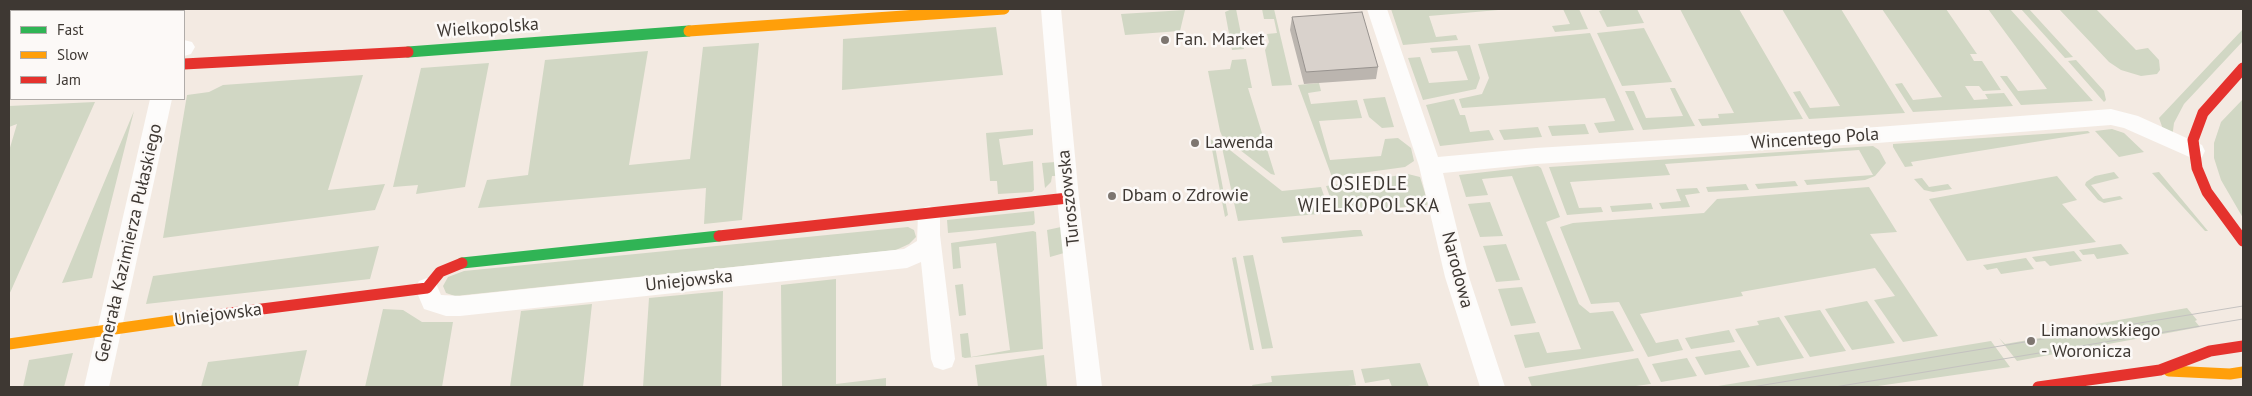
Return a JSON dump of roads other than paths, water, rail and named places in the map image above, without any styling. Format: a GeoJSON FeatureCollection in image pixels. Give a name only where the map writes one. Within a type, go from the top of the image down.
{"type":"FeatureCollection","features":[{"type":"Feature","properties":{"kind":"street","name":"Wielkopolska"},"geometry":{"type":"LineString","coordinates":[[185,53],[401,52],[1004,9]]}},
{"type":"Feature","properties":{"kind":"street","name":"Turoszowska"},"geometry":{"type":"LineString","coordinates":[[1051,9],[1068,198],[1090,387]]}},
{"type":"Feature","properties":{"kind":"street","name":"Narodowa"},"geometry":{"type":"LineString","coordinates":[[1377,9],[1430,166],[1457,277],[1492,387]]}},
{"type":"Feature","properties":{"kind":"street"},"geometry":{"type":"LineString","coordinates":[[2243,68],[2203,113],[2195,130],[2194,151],[2197,168],[2208,192],[2222,215],[2243,241]]}},
{"type":"Feature","properties":{"kind":"street","name":"Generała Kazimierza Pułaskiego"},"geometry":{"type":"LineString","coordinates":[[96,387],[161,100]]}},
{"type":"Feature","properties":{"kind":"street","name":"Wincentego Pola"},"geometry":{"type":"LineString","coordinates":[[1430,166],[1536,156],[1886,134],[2111,117],[2130,122],[2194,151]]}},
{"type":"Feature","properties":{"kind":"street"},"geometry":{"type":"LineString","coordinates":[[427,288],[440,272],[448,267],[465,262],[929,226],[1068,198]]}},
{"type":"Feature","properties":{"kind":"street"},"geometry":{"type":"LineString","coordinates":[[929,226],[943,359]]}},
{"type":"Feature","properties":{"kind":"street","name":"Uniejowska"},"geometry":{"type":"LineString","coordinates":[[9,344],[109,328],[427,288],[432,302],[437,305],[460,306],[908,258],[923,250],[929,226]]}},
{"type":"Feature","properties":{"kind":"street"},"geometry":{"type":"LineString","coordinates":[[2160,370],[2210,351],[2243,346]]}},
{"type":"Feature","properties":{"kind":"street"},"geometry":{"type":"LineString","coordinates":[[2038,387],[2160,370],[2230,374],[2243,372]]}},
{"type":"Feature","properties":{"kind":"tram line"},"geometry":{"type":"LineString","coordinates":[[1752,387],[2243,306]]}},
{"type":"Feature","properties":{"kind":"tram line"},"geometry":{"type":"LineString","coordinates":[[1835,387],[2243,319]]}},
{"type":"Feature","properties":{"kind":"place","name":"Fan. Market"},"geometry":{"type":"Point","coordinates":[1165,40]}},
{"type":"Feature","properties":{"kind":"place","name":"Lawenda"},"geometry":{"type":"Point","coordinates":[1195,143]}},
{"type":"Feature","properties":{"kind":"place","name":"Dbam o Zdrowie"},"geometry":{"type":"Point","coordinates":[1112,196]}},
{"type":"Feature","properties":{"kind":"place","name":"Limanowskiego - Woronicza"},"geometry":{"type":"Point","coordinates":[2031,341]}},
{"type":"Feature","properties":{"kind":"district","name":"OSIEDLE WIELKOPOLSKA"},"geometry":{"type":"Point","coordinates":[1369,196]}}]}
